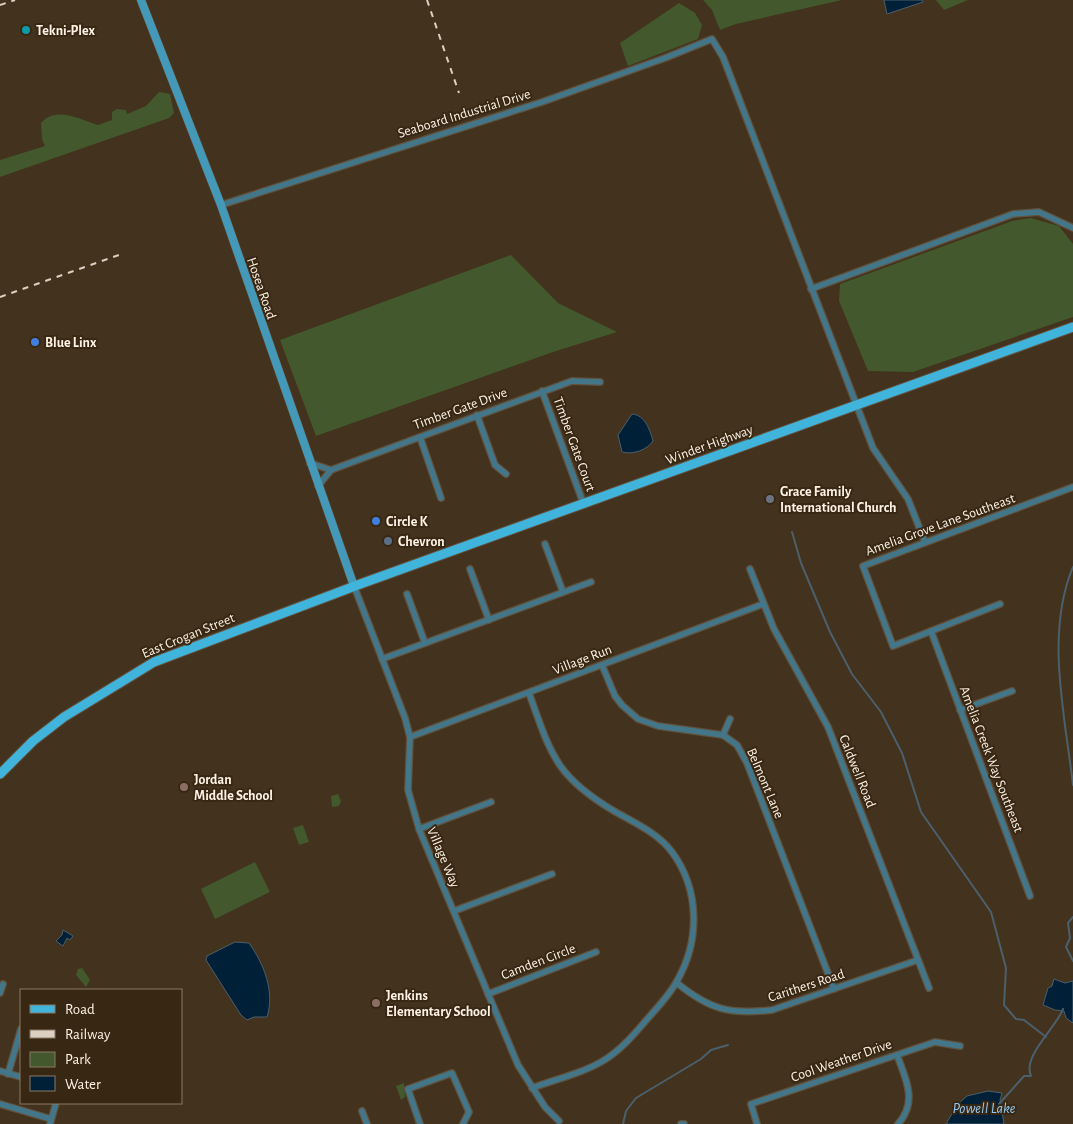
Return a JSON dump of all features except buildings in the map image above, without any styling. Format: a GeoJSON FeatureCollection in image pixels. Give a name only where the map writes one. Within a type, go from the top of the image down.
{"type":"FeatureCollection","features":[{"type":"Feature","properties":{"kind":"main road","name":"Winder Highway"},"geometry":{"type":"LineString","coordinates":[[354,586],[584,505],[1073,327]]}},
{"type":"Feature","properties":{"kind":"main road","name":"East Crogan Street"},"geometry":{"type":"LineString","coordinates":[[0,774],[33,741],[64,717],[154,662],[354,586]]}},
{"type":"Feature","properties":{"kind":"street","name":"Hosea Road"},"geometry":{"type":"LineString","coordinates":[[141,0],[220,205],[354,586]]}},
{"type":"Feature","properties":{"kind":"street","name":"Seaboard Industrial Drive"},"geometry":{"type":"LineString","coordinates":[[220,205],[548,100],[665,58],[712,38],[723,58],[811,289]]}},
{"type":"Feature","properties":{"kind":"street"},"geometry":{"type":"LineString","coordinates":[[925,542],[908,499],[873,448],[811,289],[1013,214],[1039,212],[1073,228]]}},
{"type":"Feature","properties":{"kind":"street","name":"Timber Gate Drive"},"geometry":{"type":"LineString","coordinates":[[330,470],[572,381],[600,382]]}},
{"type":"Feature","properties":{"kind":"street","name":"Timber Gate Court"},"geometry":{"type":"LineString","coordinates":[[542,391],[584,505]]}},
{"type":"Feature","properties":{"kind":"street"},"geometry":{"type":"LineString","coordinates":[[477,415],[495,465],[506,474]]}},
{"type":"Feature","properties":{"kind":"street"},"geometry":{"type":"LineString","coordinates":[[420,436],[441,498]]}},
{"type":"Feature","properties":{"kind":"street"},"geometry":{"type":"LineString","coordinates":[[310,463],[330,470],[318,486]]}},
{"type":"Feature","properties":{"kind":"street","name":"Amelia Grove Lane Southeast"},"geometry":{"type":"LineString","coordinates":[[1000,604],[893,646],[863,566],[1073,487]]}},
{"type":"Feature","properties":{"kind":"street"},"geometry":{"type":"LineString","coordinates":[[545,544],[563,592]]}},
{"type":"Feature","properties":{"kind":"street"},"geometry":{"type":"LineString","coordinates":[[470,569],[489,620]]}},
{"type":"Feature","properties":{"kind":"street","name":"Caldwell Road"},"geometry":{"type":"LineString","coordinates":[[750,569],[774,629],[828,727],[929,988]]}},
{"type":"Feature","properties":{"kind":"street"},"geometry":{"type":"LineString","coordinates":[[382,659],[591,582]]}},
{"type":"Feature","properties":{"kind":"street","name":"Village Way"},"geometry":{"type":"LineString","coordinates":[[354,586],[410,737],[408,790],[419,829],[518,1065],[532,1088],[559,1121]]}},
{"type":"Feature","properties":{"kind":"street"},"geometry":{"type":"LineString","coordinates":[[407,594],[425,643]]}},
{"type":"Feature","properties":{"kind":"street","name":"Village Run"},"geometry":{"type":"LineString","coordinates":[[410,737],[763,604]]}},
{"type":"Feature","properties":{"kind":"street","name":"Amelia Creek Way Southeast"},"geometry":{"type":"LineString","coordinates":[[931,631],[1030,896]]}},
{"type":"Feature","properties":{"kind":"street"},"geometry":{"type":"LineString","coordinates":[[602,665],[615,696],[638,719],[658,726],[723,735],[730,719]]}},
{"type":"Feature","properties":{"kind":"street"},"geometry":{"type":"LineString","coordinates":[[960,710],[1012,691]]}},
{"type":"Feature","properties":{"kind":"street"},"geometry":{"type":"LineString","coordinates":[[529,693],[549,747],[567,776],[585,792],[658,836],[672,852],[684,872],[694,907],[691,948],[677,983],[633,1036],[606,1059],[532,1088]]}},
{"type":"Feature","properties":{"kind":"street","name":"Belmont Lane"},"geometry":{"type":"LineString","coordinates":[[723,735],[737,746],[747,763],[834,989]]}},
{"type":"Feature","properties":{"kind":"street"},"geometry":{"type":"LineString","coordinates":[[419,829],[491,802]]}},
{"type":"Feature","properties":{"kind":"street"},"geometry":{"type":"LineString","coordinates":[[454,911],[552,874]]}},
{"type":"Feature","properties":{"kind":"street","name":"Camden Circle"},"geometry":{"type":"LineString","coordinates":[[488,994],[596,952]]}},
{"type":"Feature","properties":{"kind":"street","name":"Carithers Road"},"geometry":{"type":"LineString","coordinates":[[677,983],[712,1007],[758,1012],[772,1010],[918,960]]}},
{"type":"Feature","properties":{"kind":"street"},"geometry":{"type":"LineString","coordinates":[[0,992],[3,984]]}},
{"type":"Feature","properties":{"kind":"street"},"geometry":{"type":"LineString","coordinates":[[8,1074],[20,1032]]}},
{"type":"Feature","properties":{"kind":"street","name":"Cool Weather Drive"},"geometry":{"type":"LineString","coordinates":[[757,1124],[751,1104],[935,1042],[960,1046]]}},
{"type":"Feature","properties":{"kind":"street"},"geometry":{"type":"LineString","coordinates":[[897,1055],[910,1090],[910,1104],[898,1124]]}},
{"type":"Feature","properties":{"kind":"street"},"geometry":{"type":"LineString","coordinates":[[0,1071],[20,1078]]}},
{"type":"Feature","properties":{"kind":"street"},"geometry":{"type":"LineString","coordinates":[[420,1124],[408,1089],[452,1073],[469,1112],[463,1124]]}},
{"type":"Feature","properties":{"kind":"street"},"geometry":{"type":"LineString","coordinates":[[0,1104],[51,1122],[56,1104]]}},
{"type":"Feature","properties":{"kind":"street"},"geometry":{"type":"LineString","coordinates":[[362,1112],[367,1124]]}},
{"type":"Feature","properties":{"kind":"green space"},"geometry":{"type":"Polygon","coordinates":[[[703,0],[842,0],[736,24],[720,30],[712,10],[703,0]]]}},
{"type":"Feature","properties":{"kind":"green space"},"geometry":{"type":"Polygon","coordinates":[[[936,0],[968,0],[944,10],[936,0]]]}},
{"type":"Feature","properties":{"kind":"green space"},"geometry":{"type":"Polygon","coordinates":[[[679,3],[695,13],[702,25],[698,39],[628,66],[620,43],[679,3]]]}},
{"type":"Feature","properties":{"kind":"green space"},"geometry":{"type":"Polygon","coordinates":[[[159,92],[170,94],[174,113],[169,118],[0,177],[0,160],[45,146],[42,139],[41,123],[47,118],[61,114],[69,115],[98,125],[112,120],[112,112],[117,109],[126,110],[127,114],[146,106],[159,92]]]}},
{"type":"Feature","properties":{"kind":"green space"},"geometry":{"type":"Polygon","coordinates":[[[1031,218],[1059,226],[1073,244],[1073,317],[913,372],[868,371],[839,301],[840,284],[1012,221],[1031,218]]]}},
{"type":"Feature","properties":{"kind":"green space"},"geometry":{"type":"Polygon","coordinates":[[[511,255],[558,303],[617,332],[553,352],[316,436],[280,340],[511,255]]]}},
{"type":"Feature","properties":{"kind":"green space"},"geometry":{"type":"Polygon","coordinates":[[[338,794],[341,801],[339,806],[332,807],[331,796],[338,794]]]}},
{"type":"Feature","properties":{"kind":"green space"},"geometry":{"type":"Polygon","coordinates":[[[303,825],[309,842],[299,845],[293,828],[303,825]]]}},
{"type":"Feature","properties":{"kind":"green space"},"geometry":{"type":"Polygon","coordinates":[[[255,862],[270,892],[215,919],[201,889],[255,862]]]}},
{"type":"Feature","properties":{"kind":"green space"},"geometry":{"type":"Polygon","coordinates":[[[82,968],[90,980],[86,987],[76,975],[78,969],[82,968]]]}},
{"type":"Feature","properties":{"kind":"green space"},"geometry":{"type":"Polygon","coordinates":[[[404,1083],[405,1097],[401,1100],[396,1086],[404,1083]]]}},
{"type":"Feature","properties":{"kind":"water"},"geometry":{"type":"Polygon","coordinates":[[[884,0],[922,0],[923,2],[887,14],[884,0]]]}},
{"type":"Feature","properties":{"kind":"water"},"geometry":{"type":"Polygon","coordinates":[[[632,414],[644,420],[653,441],[639,451],[631,453],[622,452],[618,435],[632,414]]]}},
{"type":"Feature","properties":{"kind":"water"},"geometry":{"type":"Polygon","coordinates":[[[63,930],[73,936],[70,940],[67,938],[63,946],[56,941],[62,935],[63,930]]]}},
{"type":"Feature","properties":{"kind":"water"},"geometry":{"type":"Polygon","coordinates":[[[235,942],[249,943],[263,969],[267,979],[270,998],[267,1017],[254,1017],[247,1020],[241,1015],[206,960],[207,956],[235,942]]]}},
{"type":"Feature","properties":{"kind":"water"},"geometry":{"type":"Polygon","coordinates":[[[1054,979],[1065,983],[1073,981],[1073,1023],[1066,1018],[1064,1011],[1055,1010],[1043,1005],[1048,988],[1052,986],[1054,979]]]}},
{"type":"Feature","properties":{"kind":"water","name":"Powell Lake"},"geometry":{"type":"Polygon","coordinates":[[[988,1091],[1002,1093],[1000,1100],[1004,1124],[946,1124],[957,1105],[967,1096],[988,1091]]]}},
{"type":"Feature","properties":{"kind":"waterway"},"geometry":{"type":"LineString","coordinates":[[792,532],[801,563],[830,632],[852,674],[881,712],[902,753],[921,812],[991,912],[1006,968],[1004,1005],[1016,1019],[1024,1020],[1046,1037]]}},
{"type":"Feature","properties":{"kind":"waterway"},"geometry":{"type":"LineString","coordinates":[[1073,567],[1065,592],[1060,619],[1059,647],[1062,703],[1073,785]]}},
{"type":"Feature","properties":{"kind":"waterway"},"geometry":{"type":"LineString","coordinates":[[1073,917],[1068,923],[1070,938],[1066,947],[1073,961]]}},
{"type":"Feature","properties":{"kind":"waterway"},"geometry":{"type":"LineString","coordinates":[[999,1104],[1024,1076],[1031,1076],[1031,1060],[1035,1051],[1063,1009]]}},
{"type":"Feature","properties":{"kind":"waterway"},"geometry":{"type":"LineString","coordinates":[[623,1124],[626,1111],[636,1098],[701,1059],[711,1050],[728,1045]]}},
{"type":"Feature","properties":{"kind":"railway"},"geometry":{"type":"LineString","coordinates":[[0,5],[15,0]]}},
{"type":"Feature","properties":{"kind":"railway"},"geometry":{"type":"LineString","coordinates":[[427,0],[459,93]]}},
{"type":"Feature","properties":{"kind":"railway"},"geometry":{"type":"LineString","coordinates":[[0,297],[119,255]]}},
{"type":"Feature","properties":{"kind":"place","name":"Tekni-Plex"},"geometry":{"type":"Point","coordinates":[26,30]}},
{"type":"Feature","properties":{"kind":"place","name":"Blue Linx"},"geometry":{"type":"Point","coordinates":[35,342]}},
{"type":"Feature","properties":{"kind":"place","name":"Grace Family International Church"},"geometry":{"type":"Point","coordinates":[770,499]}},
{"type":"Feature","properties":{"kind":"place","name":"Circle K"},"geometry":{"type":"Point","coordinates":[376,521]}},
{"type":"Feature","properties":{"kind":"place","name":"Chevron"},"geometry":{"type":"Point","coordinates":[388,541]}},
{"type":"Feature","properties":{"kind":"place","name":"Jordan Middle School"},"geometry":{"type":"Point","coordinates":[184,787]}},
{"type":"Feature","properties":{"kind":"place","name":"Jenkins Elementary School"},"geometry":{"type":"Point","coordinates":[376,1003]}}]}
